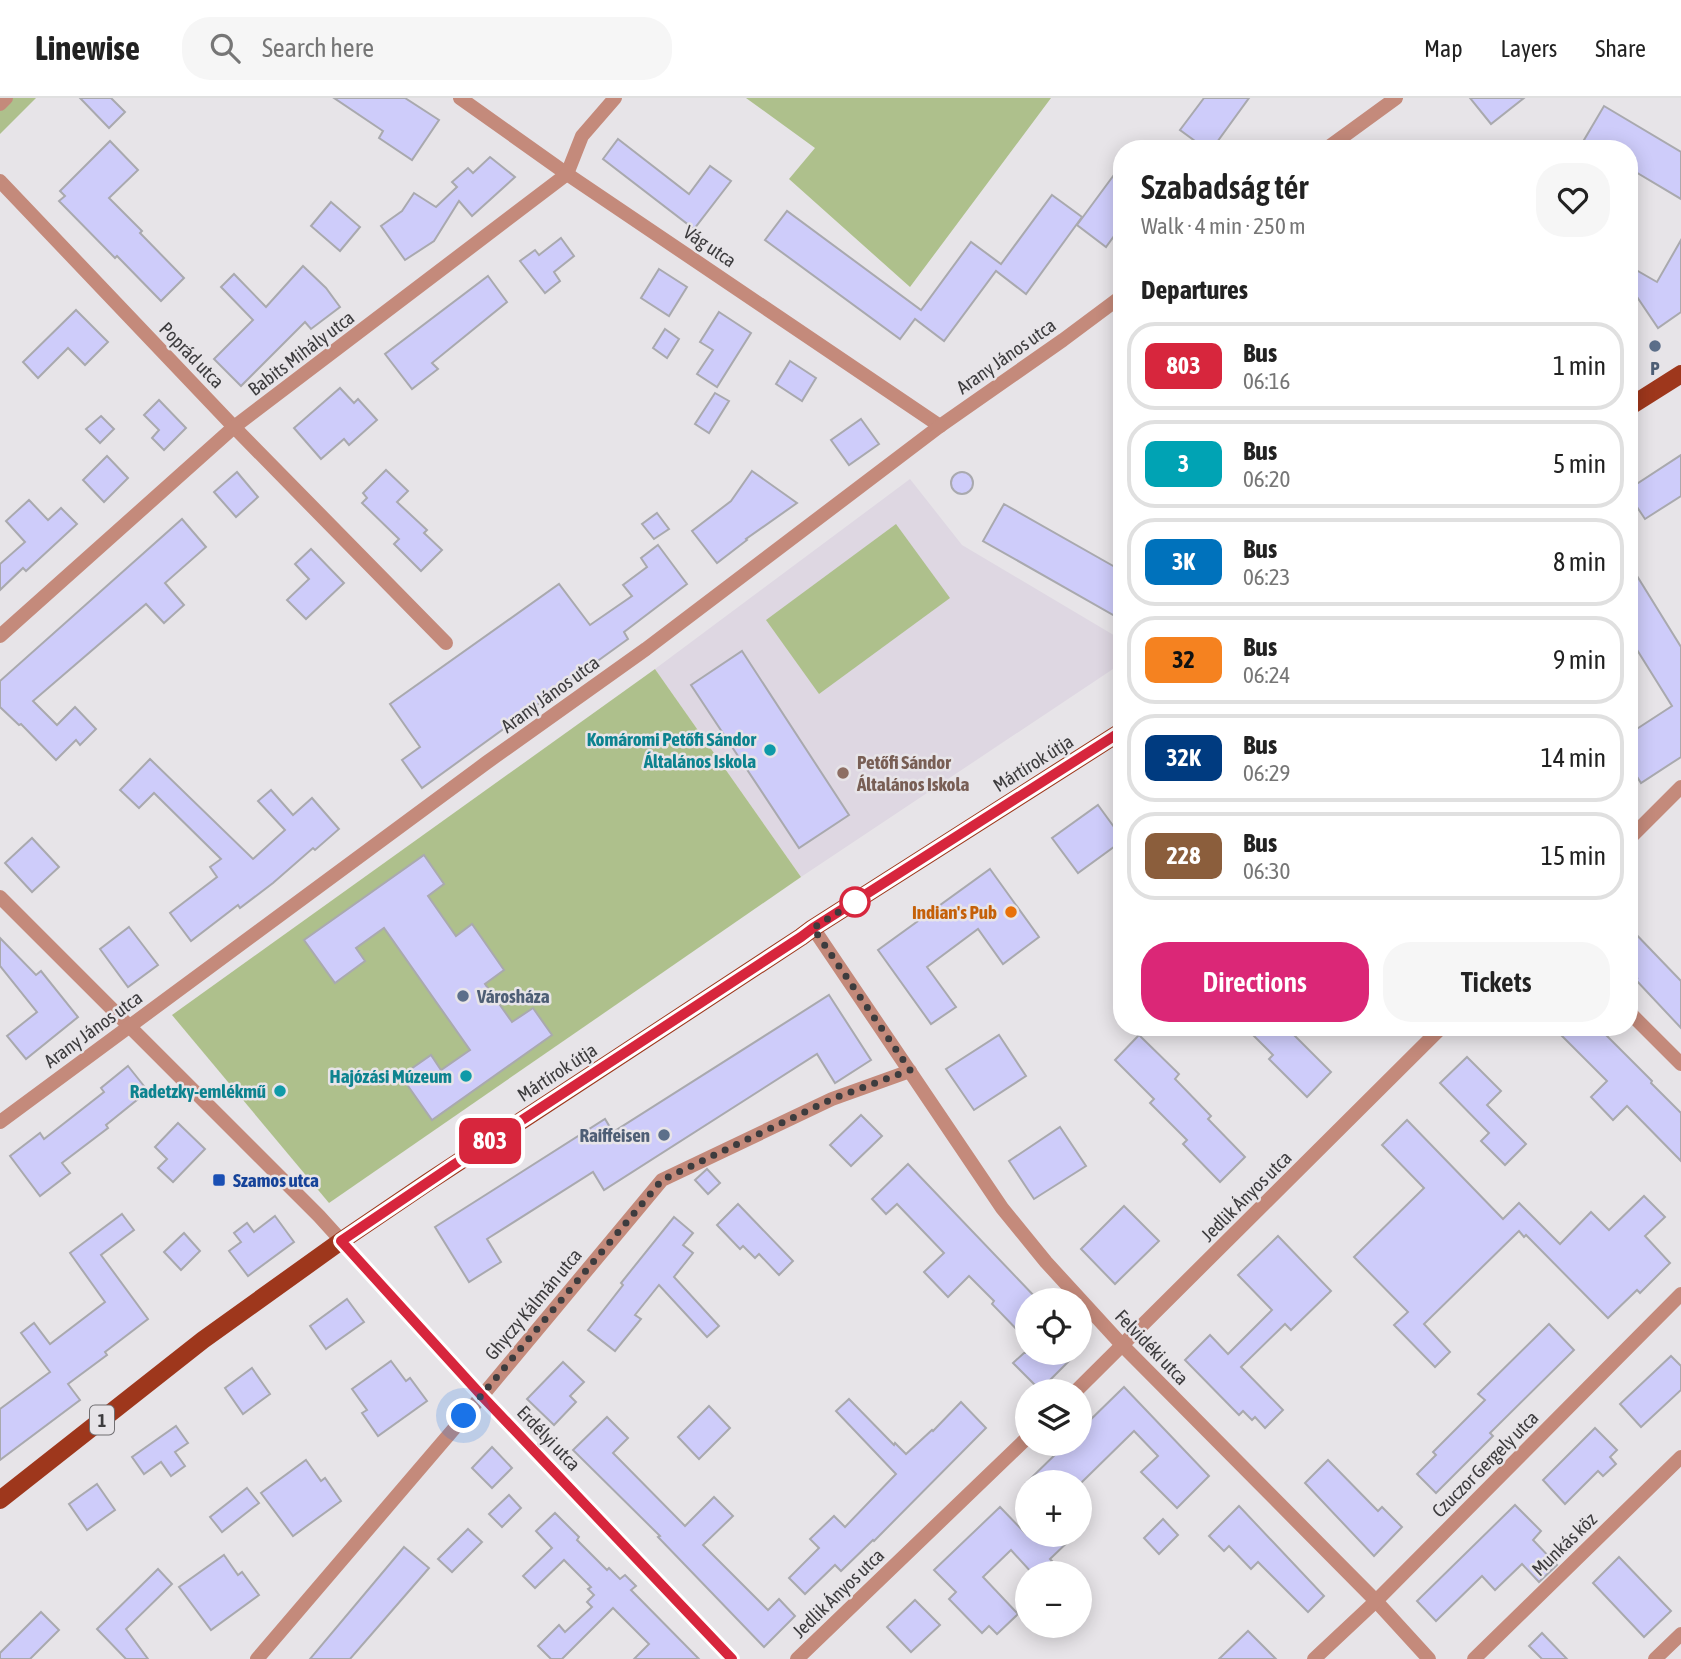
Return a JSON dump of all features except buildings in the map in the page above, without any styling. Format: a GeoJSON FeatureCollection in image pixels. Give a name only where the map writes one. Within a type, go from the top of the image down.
{"type":"FeatureCollection","features":[{"type":"Feature","properties":{"kind":"main road"},"geometry":{"type":"LineString","coordinates":[[1638,401],[1681,374]]}},
{"type":"Feature","properties":{"kind":"main road","name":"Mártírok útja"},"geometry":{"type":"LineString","coordinates":[[0,1500],[203,1340],[341,1241],[813,928],[1113,737]]}},
{"type":"Feature","properties":{"kind":"street"},"geometry":{"type":"LineString","coordinates":[[0,104],[6,98]]}},
{"type":"Feature","properties":{"kind":"street","name":"Vág utca"},"geometry":{"type":"LineString","coordinates":[[460,98],[567,174],[940,426]]}},
{"type":"Feature","properties":{"kind":"street"},"geometry":{"type":"LineString","coordinates":[[567,174],[582,136],[615,98]]}},
{"type":"Feature","properties":{"kind":"street"},"geometry":{"type":"LineString","coordinates":[[1338,140],[1396,98]]}},
{"type":"Feature","properties":{"kind":"street","name":"Babits Mihály utca"},"geometry":{"type":"LineString","coordinates":[[0,636],[234,427],[567,174]]}},
{"type":"Feature","properties":{"kind":"street","name":"Poprád utca"},"geometry":{"type":"LineString","coordinates":[[0,181],[234,427],[446,643]]}},
{"type":"Feature","properties":{"kind":"street","name":"Arany János utca"},"geometry":{"type":"LineString","coordinates":[[0,1122],[486,763],[646,649],[940,426],[1113,303]]}},
{"type":"Feature","properties":{"kind":"street"},"geometry":{"type":"LineString","coordinates":[[1638,830],[1681,787]]}},
{"type":"Feature","properties":{"kind":"street"},"geometry":{"type":"LineString","coordinates":[[0,897],[341,1241]]}},
{"type":"Feature","properties":{"kind":"street","name":"Felvidéki utca"},"geometry":{"type":"LineString","coordinates":[[813,928],[1002,1208],[1046,1262],[1123,1346],[1376,1601],[1429,1659]]}},
{"type":"Feature","properties":{"kind":"street"},"geometry":{"type":"LineString","coordinates":[[1638,1021],[1681,1064]]}},
{"type":"Feature","properties":{"kind":"street","name":"Jedlik Ányos utca"},"geometry":{"type":"LineString","coordinates":[[1089,1379],[1433,1036]]}},
{"type":"Feature","properties":{"kind":"street","name":"Ghyczy Kálmán utca"},"geometry":{"type":"LineString","coordinates":[[257,1659],[662,1180],[832,1099],[910,1070]]}},
{"type":"Feature","properties":{"kind":"street","name":"Erdélyi utca"},"geometry":{"type":"LineString","coordinates":[[341,1241],[482,1396],[732,1659]]}},
{"type":"Feature","properties":{"kind":"street","name":"Czuczor Gergely utca"},"geometry":{"type":"LineString","coordinates":[[1314,1659],[1376,1601],[1681,1294]]}},
{"type":"Feature","properties":{"kind":"street","name":"Jedlik Ányos utca"},"geometry":{"type":"LineString","coordinates":[[797,1659],[1015,1450]]}},
{"type":"Feature","properties":{"kind":"street","name":"Munkás köz"},"geometry":{"type":"LineString","coordinates":[[1474,1659],[1681,1457]]}},
{"type":"Feature","properties":{"kind":"street"},"geometry":{"type":"LineString","coordinates":[[1655,1659],[1681,1634]]}},
{"type":"Feature","properties":{"kind":"shaded area","name":"Petőfi Sándor Általános Iskola"},"geometry":{"type":"Polygon","coordinates":[[[910,479],[962,545],[1113,635],[1113,669],[801,877],[655,669],[910,479]]]}},
{"type":"Feature","properties":{"kind":"green space"},"geometry":{"type":"Polygon","coordinates":[[[0,98],[36,98],[0,134],[0,98]]]}},
{"type":"Feature","properties":{"kind":"green space"},"geometry":{"type":"Polygon","coordinates":[[[746,98],[1051,98],[910,287],[789,179],[815,148],[746,98]]]}},
{"type":"Feature","properties":{"kind":"green space"},"geometry":{"type":"Polygon","coordinates":[[[896,524],[950,598],[819,694],[766,620],[896,524]]]}},
{"type":"Feature","properties":{"kind":"green space"},"geometry":{"type":"Polygon","coordinates":[[[655,669],[801,877],[329,1203],[172,1015],[655,669]]]}},
{"type":"Feature","properties":{"kind":"bus line","name":"803"},"geometry":{"type":"LineString","coordinates":[[732,1659],[482,1396],[341,1241],[813,928],[1113,737]]}},
{"type":"Feature","properties":{"kind":"place","name":"P"},"geometry":{"type":"Point","coordinates":[1655,346]}},
{"type":"Feature","properties":{"kind":"place","name":"Komáromi Petőfi Sándor Általános Iskola"},"geometry":{"type":"Point","coordinates":[770,750]}},
{"type":"Feature","properties":{"kind":"place","name":"Petőfi Sándor Általános Iskola"},"geometry":{"type":"Point","coordinates":[843,773]}},
{"type":"Feature","properties":{"kind":"place","name":"Indian's Pub"},"geometry":{"type":"Point","coordinates":[1011,912]}},
{"type":"Feature","properties":{"kind":"place","name":"Városháza"},"geometry":{"type":"Point","coordinates":[463,996]}},
{"type":"Feature","properties":{"kind":"place","name":"Hajózási Múzeum"},"geometry":{"type":"Point","coordinates":[466,1076]}},
{"type":"Feature","properties":{"kind":"place","name":"Radetzky-emlékmű"},"geometry":{"type":"Point","coordinates":[280,1091]}},
{"type":"Feature","properties":{"kind":"place","name":"Raiffeisen"},"geometry":{"type":"Point","coordinates":[664,1135]}},
{"type":"Feature","properties":{"kind":"place","name":"Szamos utca"},"geometry":{"type":"Point","coordinates":[219,1180]}},
{"type":"Feature","properties":{"kind":"route"},"geometry":{"type":"LineString","coordinates":[[464,1416],[662,1180],[832,1099],[910,1070],[813,928],[858,900],[855,902]]}}]}
